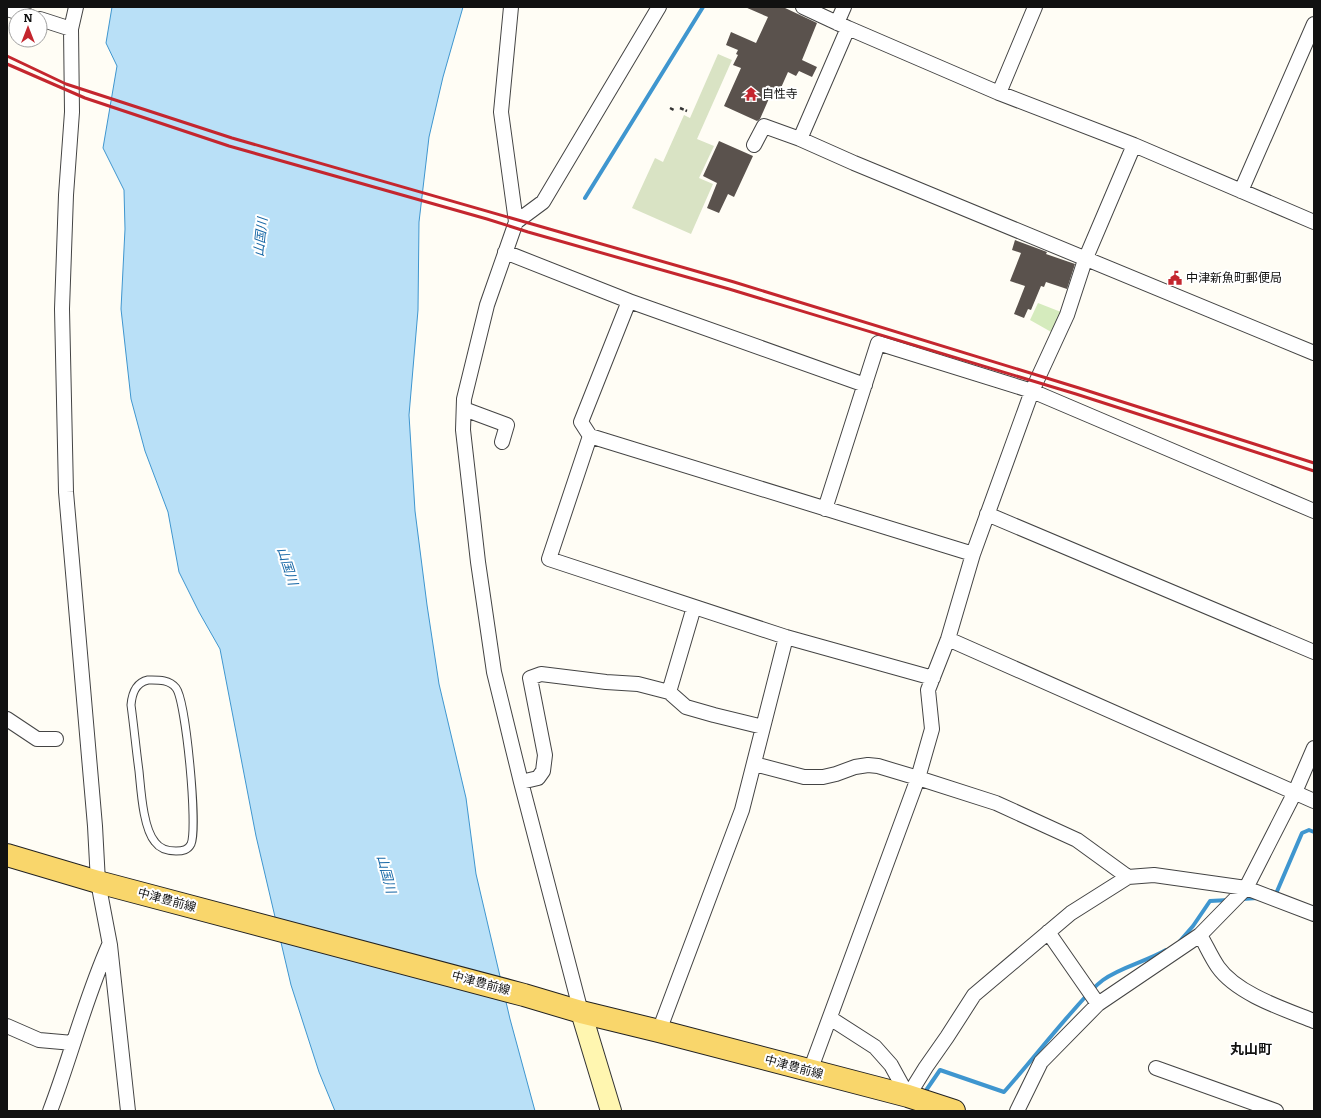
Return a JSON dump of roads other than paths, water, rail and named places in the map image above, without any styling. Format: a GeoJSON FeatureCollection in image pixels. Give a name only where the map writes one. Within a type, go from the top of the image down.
{"type":"FeatureCollection","features":[{"type":"Feature","properties":{"kind":"main road","name":"中津豊前線"},"geometry":{"type":"LineString","coordinates":[[7,855],[98,882],[524,995],[581,1012],[908,1096],[954,1111]]}},
{"type":"Feature","properties":{"kind":"street"},"geometry":{"type":"LineString","coordinates":[[76,7],[71,29],[72,112],[66,195],[62,309],[66,492],[98,882],[110,945],[128,1111]]}},
{"type":"Feature","properties":{"kind":"street"},"geometry":{"type":"LineString","coordinates":[[511,7],[501,112],[516,222],[486,305],[464,399],[463,430],[478,562],[494,672],[581,1012],[611,1111]]}},
{"type":"Feature","properties":{"kind":"street"},"geometry":{"type":"LineString","coordinates":[[516,222],[543,202],[659,7]]}},
{"type":"Feature","properties":{"kind":"street"},"geometry":{"type":"LineString","coordinates":[[803,7],[999,93],[1134,145],[1314,222]]}},
{"type":"Feature","properties":{"kind":"street"},"geometry":{"type":"LineString","coordinates":[[800,139],[842,25],[844,7]]}},
{"type":"Feature","properties":{"kind":"street"},"geometry":{"type":"LineString","coordinates":[[999,93],[1035,7]]}},
{"type":"Feature","properties":{"kind":"street"},"geometry":{"type":"LineString","coordinates":[[48,22],[71,29]]}},
{"type":"Feature","properties":{"kind":"street"},"geometry":{"type":"LineString","coordinates":[[1241,191],[1314,24]]}},
{"type":"Feature","properties":{"kind":"street"},"geometry":{"type":"LineString","coordinates":[[754,145],[764,126],[800,139],[854,164],[1314,353]]}},
{"type":"Feature","properties":{"kind":"street"},"geometry":{"type":"LineString","coordinates":[[810,1071],[918,778],[932,729],[928,690],[948,639],[973,554],[1032,391],[1067,315],[1085,260],[1134,145]]}},
{"type":"Feature","properties":{"kind":"street"},"geometry":{"type":"LineString","coordinates":[[505,252],[629,301],[865,385]]}},
{"type":"Feature","properties":{"kind":"street"},"geometry":{"type":"LineString","coordinates":[[629,301],[581,422],[590,436],[973,554]]}},
{"type":"Feature","properties":{"kind":"street"},"geometry":{"type":"LineString","coordinates":[[825,509],[878,343],[1032,391],[1314,511]]}},
{"type":"Feature","properties":{"kind":"street"},"geometry":{"type":"LineString","coordinates":[[464,409],[507,425],[502,442]]}},
{"type":"Feature","properties":{"kind":"street"},"geometry":{"type":"LineString","coordinates":[[590,436],[549,559],[786,637],[933,678]]}},
{"type":"Feature","properties":{"kind":"street"},"geometry":{"type":"LineString","coordinates":[[987,514],[1314,652]]}},
{"type":"Feature","properties":{"kind":"street"},"geometry":{"type":"LineString","coordinates":[[669,692],[694,607]]}},
{"type":"Feature","properties":{"kind":"street"},"geometry":{"type":"LineString","coordinates":[[659,1031],[742,810],[786,637]]}},
{"type":"Feature","properties":{"kind":"street"},"geometry":{"type":"LineString","coordinates":[[948,639],[1314,800]]}},
{"type":"Feature","properties":{"kind":"street"},"geometry":{"type":"LineString","coordinates":[[521,782],[538,778],[543,771],[545,755],[530,678],[542,674],[606,682],[638,684],[669,692],[686,707],[763,727]]}},
{"type":"Feature","properties":{"kind":"street"},"geometry":{"type":"LineString","coordinates":[[7,719],[37,739],[56,740]]}},
{"type":"Feature","properties":{"kind":"street"},"geometry":{"type":"LineString","coordinates":[[1017,1111],[1041,1062],[1098,1004],[1200,935],[1246,888],[1295,792],[1314,748]]}},
{"type":"Feature","properties":{"kind":"street"},"geometry":{"type":"LineString","coordinates":[[754,764],[804,777],[823,777],[855,767],[868,765],[878,766],[918,778],[996,803],[1078,840],[1128,877]]}},
{"type":"Feature","properties":{"kind":"street"},"geometry":{"type":"LineString","coordinates":[[830,1018],[875,1047],[891,1066],[908,1096],[974,995],[1071,913],[1128,877],[1154,875],[1246,888],[1314,914]]}},
{"type":"Feature","properties":{"kind":"street"},"geometry":{"type":"LineString","coordinates":[[1048,932],[1098,1004]]}},
{"type":"Feature","properties":{"kind":"street"},"geometry":{"type":"LineString","coordinates":[[1200,935],[1218,968],[1240,988],[1267,1002],[1314,1021]]}},
{"type":"Feature","properties":{"kind":"street"},"geometry":{"type":"LineString","coordinates":[[50,1111],[65,1072],[73,1043],[97,972],[110,945]]}},
{"type":"Feature","properties":{"kind":"street"},"geometry":{"type":"LineString","coordinates":[[7,1026],[39,1040],[73,1043]]}},
{"type":"Feature","properties":{"kind":"street"},"geometry":{"type":"LineString","coordinates":[[1156,1068],[1276,1111]]}},
{"type":"Feature","properties":{"kind":"lane"},"geometry":{"type":"LineString","coordinates":[[148,680],[164,680],[175,686],[179,693],[185,723],[194,814],[193,836],[191,845],[185,850],[168,851],[154,842],[144,815],[131,705],[134,690],[148,680]]}},
{"type":"Feature","properties":{"kind":"water","name":"山国川"},"geometry":{"type":"Polygon","coordinates":[[[112,7],[463,7],[443,77],[429,137],[419,222],[418,310],[409,415],[415,511],[439,684],[466,798],[476,874],[510,1019],[535,1111],[335,1111],[319,1072],[291,985],[256,836],[220,649],[179,572],[168,512],[145,451],[131,399],[121,309],[125,229],[124,190],[103,148],[117,66],[106,43],[112,7]]]}},
{"type":"Feature","properties":{"kind":"waterway"},"geometry":{"type":"LineString","coordinates":[[585,198],[703,7]]}},
{"type":"Feature","properties":{"kind":"waterway"},"geometry":{"type":"LineString","coordinates":[[1275,896],[1302,833],[1309,830],[1314,832]]}},
{"type":"Feature","properties":{"kind":"waterway"},"geometry":{"type":"LineString","coordinates":[[1242,899],[1257,898]]}},
{"type":"Feature","properties":{"kind":"waterway"},"geometry":{"type":"LineString","coordinates":[[1180,941],[1193,926],[1210,901],[1229,900]]}},
{"type":"Feature","properties":{"kind":"waterway"},"geometry":{"type":"LineString","coordinates":[[927,1089],[940,1070],[1004,1092],[1086,996],[1103,980],[1110,975],[1166,950]]}},
{"type":"Feature","properties":{"kind":"railway"},"geometry":{"type":"LineString","coordinates":[[7,56],[66,84],[232,138],[734,282],[1079,388],[1314,463]]}},
{"type":"Feature","properties":{"kind":"railway"},"geometry":{"type":"LineString","coordinates":[[7,64],[85,98],[229,146],[729,289],[1076,394],[1314,471]]}},
{"type":"Feature","properties":{"kind":"place","name":"自性寺"},"geometry":{"type":"Point","coordinates":[751,94]}},
{"type":"Feature","properties":{"kind":"place","name":"中津新魚町郵便局"},"geometry":{"type":"Point","coordinates":[1175,278]}},
{"type":"Feature","properties":{"kind":"district","name":"丸山町"},"geometry":{"type":"Point","coordinates":[1251,1049]}}]}
